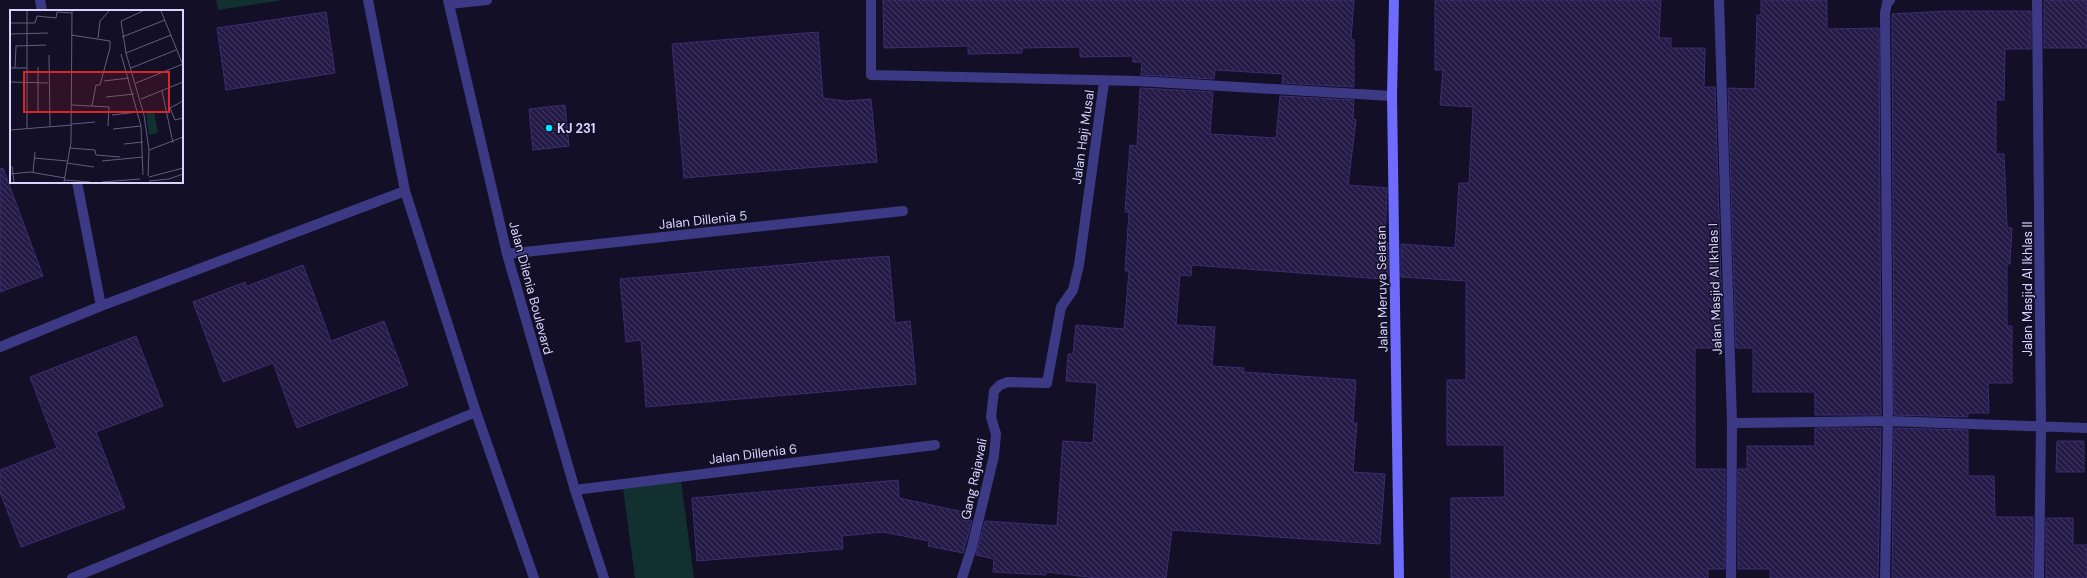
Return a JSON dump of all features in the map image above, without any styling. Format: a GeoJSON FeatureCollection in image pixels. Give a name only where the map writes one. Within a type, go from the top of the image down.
{"type":"FeatureCollection","features":[{"type":"Feature","properties":{"kind":"main road","name":"Jalan Meruya Selatan"},"geometry":{"type":"LineString","coordinates":[[1394,0],[1392,96],[1399,578]]}},
{"type":"Feature","properties":{"kind":"street"},"geometry":{"type":"LineString","coordinates":[[40,0],[42,10]]}},
{"type":"Feature","properties":{"kind":"street"},"geometry":{"type":"LineString","coordinates":[[368,0],[404,191],[476,412],[534,578]]}},
{"type":"Feature","properties":{"kind":"street"},"geometry":{"type":"LineString","coordinates":[[449,2],[487,0]]}},
{"type":"Feature","properties":{"kind":"street"},"geometry":{"type":"LineString","coordinates":[[871,0],[871,75],[1104,82]]}},
{"type":"Feature","properties":{"kind":"street","name":"Jalan Masjid Al Ikhlas I"},"geometry":{"type":"LineString","coordinates":[[1719,0],[1732,423],[1731,578]]}},
{"type":"Feature","properties":{"kind":"street"},"geometry":{"type":"LineString","coordinates":[[1886,578],[1888,420],[1885,13],[1887,3],[1890,0]]}},
{"type":"Feature","properties":{"kind":"street","name":"Jalan Masjid Al Ikhlas II"},"geometry":{"type":"LineString","coordinates":[[2037,0],[2041,427],[2039,578]]}},
{"type":"Feature","properties":{"kind":"street","name":"Jalan Dilenia Boulevard"},"geometry":{"type":"LineString","coordinates":[[449,2],[506,254],[574,490],[604,578]]}},
{"type":"Feature","properties":{"kind":"street","name":"Jalan Haji Musal"},"geometry":{"type":"LineString","coordinates":[[1047,383],[1061,307],[1073,290],[1079,265],[1104,82],[1138,81],[1392,96]]}},
{"type":"Feature","properties":{"kind":"street"},"geometry":{"type":"LineString","coordinates":[[76,183],[101,306]]}},
{"type":"Feature","properties":{"kind":"street"},"geometry":{"type":"LineString","coordinates":[[0,347],[101,306],[404,191]]}},
{"type":"Feature","properties":{"kind":"street","name":"Jalan Dillenia 5"},"geometry":{"type":"LineString","coordinates":[[506,254],[902,211]]}},
{"type":"Feature","properties":{"kind":"street","name":"Gang Rajawali"},"geometry":{"type":"LineString","coordinates":[[962,578],[972,547],[994,456],[996,434],[991,417],[994,391],[1000,385],[1008,382],[1047,383]]}},
{"type":"Feature","properties":{"kind":"street"},"geometry":{"type":"LineString","coordinates":[[72,578],[476,412]]}},
{"type":"Feature","properties":{"kind":"street"},"geometry":{"type":"LineString","coordinates":[[1732,423],[1888,420],[2087,428]]}},
{"type":"Feature","properties":{"kind":"street","name":"Jalan Dillenia 6"},"geometry":{"type":"LineString","coordinates":[[574,490],[935,445]]}},
{"type":"Feature","properties":{"kind":"green space"},"geometry":{"type":"Polygon","coordinates":[[[216,0],[283,0],[218,10],[216,0]]]}},
{"type":"Feature","properties":{"kind":"green space"},"geometry":{"type":"Polygon","coordinates":[[[681,481],[694,578],[635,578],[623,488],[681,481]]]}},
{"type":"Feature","properties":{"kind":"building"},"geometry":{"type":"Polygon","coordinates":[[[883,0],[1354,0],[1351,39],[1354,40],[1354,87],[1282,83],[1283,74],[1215,70],[1214,79],[1141,75],[1142,62],[1133,62],[1133,56],[1080,57],[1080,47],[1022,48],[1022,53],[968,54],[968,46],[884,48],[883,0]]]}},
{"type":"Feature","properties":{"kind":"building"},"geometry":{"type":"Polygon","coordinates":[[[1435,0],[1661,0],[1659,38],[1671,38],[1671,48],[1705,48],[1704,87],[1715,87],[1723,348],[1695,348],[1695,469],[1725,469],[1725,569],[1708,569],[1708,578],[1451,578],[1451,498],[1505,497],[1504,445],[1447,445],[1447,380],[1466,380],[1466,281],[1401,277],[1401,244],[1455,248],[1459,183],[1469,183],[1473,107],[1440,105],[1443,70],[1435,70],[1435,0]]]}},
{"type":"Feature","properties":{"kind":"building"},"geometry":{"type":"Polygon","coordinates":[[[1761,0],[1827,0],[1827,29],[1879,28],[1881,415],[1815,415],[1815,392],[1753,392],[1753,348],[1736,348],[1728,88],[1755,89],[1757,15],[1761,15],[1761,0]]]}},
{"type":"Feature","properties":{"kind":"building"},"geometry":{"type":"Polygon","coordinates":[[[2044,0],[2087,0],[2087,48],[2044,48],[2044,0]]]}},
{"type":"Feature","properties":{"kind":"building"},"geometry":{"type":"Polygon","coordinates":[[[1947,11],[2031,11],[2031,49],[2005,49],[2004,100],[1996,100],[1996,154],[2004,154],[2007,227],[2012,228],[2010,264],[2007,264],[2007,326],[2012,326],[2012,383],[1988,383],[1989,413],[1968,413],[1968,417],[1894,415],[1892,14],[1947,11]]]}},
{"type":"Feature","properties":{"kind":"building"},"geometry":{"type":"Polygon","coordinates":[[[326,12],[335,73],[226,90],[217,28],[326,12]]]}},
{"type":"Feature","properties":{"kind":"building"},"geometry":{"type":"Polygon","coordinates":[[[818,32],[823,98],[846,101],[871,99],[877,162],[684,178],[672,44],[818,32]]]}},
{"type":"Feature","properties":{"kind":"building"},"geometry":{"type":"Polygon","coordinates":[[[1140,88],[1213,92],[1210,134],[1276,138],[1280,96],[1354,100],[1353,119],[1356,120],[1348,185],[1387,188],[1385,243],[1388,243],[1388,276],[1382,275],[1382,279],[1192,265],[1191,276],[1180,275],[1176,325],[1215,327],[1212,366],[1244,368],[1243,372],[1356,380],[1353,423],[1357,423],[1353,472],[1385,474],[1380,544],[1172,530],[1166,578],[1096,578],[1046,572],[1046,575],[993,572],[994,559],[976,555],[985,521],[1057,526],[1063,441],[1093,443],[1097,383],[1066,381],[1068,354],[1073,354],[1076,325],[1124,329],[1129,271],[1125,271],[1129,212],[1125,212],[1130,145],[1137,146],[1140,88]]]}},
{"type":"Feature","properties":{"kind":"building","name":"KJ 231"},"geometry":{"type":"Polygon","coordinates":[[[565,105],[569,146],[533,150],[529,109],[565,105]]]}},
{"type":"Feature","properties":{"kind":"building"},"geometry":{"type":"Polygon","coordinates":[[[3,168],[43,276],[0,292],[0,169],[3,168]]]}},
{"type":"Feature","properties":{"kind":"building"},"geometry":{"type":"Polygon","coordinates":[[[889,256],[895,323],[910,321],[916,384],[646,407],[641,340],[626,342],[620,279],[889,256]]]}},
{"type":"Feature","properties":{"kind":"building"},"geometry":{"type":"Polygon","coordinates":[[[303,265],[331,341],[384,321],[408,385],[297,428],[273,363],[223,382],[193,302],[245,282],[247,286],[303,265]]]}},
{"type":"Feature","properties":{"kind":"building"},"geometry":{"type":"Polygon","coordinates":[[[136,336],[163,406],[96,432],[125,508],[21,547],[0,492],[0,470],[57,448],[30,377],[136,336]]]}},
{"type":"Feature","properties":{"kind":"building"},"geometry":{"type":"Polygon","coordinates":[[[1815,428],[1881,428],[1878,578],[1770,578],[1770,569],[1738,569],[1738,469],[1747,469],[1747,446],[1815,446],[1815,428]]]}},
{"type":"Feature","properties":{"kind":"building"},"geometry":{"type":"Polygon","coordinates":[[[1894,428],[1968,430],[1968,476],[1994,476],[1995,517],[2033,517],[2033,578],[1892,578],[1894,428]]]}},
{"type":"Feature","properties":{"kind":"building"},"geometry":{"type":"Polygon","coordinates":[[[2057,441],[2084,441],[2084,472],[2056,472],[2057,441]]]}},
{"type":"Feature","properties":{"kind":"building"},"geometry":{"type":"Polygon","coordinates":[[[898,480],[899,498],[964,512],[962,520],[972,521],[963,553],[928,546],[929,541],[883,532],[842,536],[843,549],[697,561],[692,498],[898,480]]]}},
{"type":"Feature","properties":{"kind":"building"},"geometry":{"type":"Polygon","coordinates":[[[2046,518],[2073,518],[2073,545],[2087,545],[2087,578],[2046,578],[2046,518]]]}},
{"type":"Feature","properties":{"kind":"place","name":"KJ 231"},"geometry":{"type":"Point","coordinates":[549,128]}}]}
